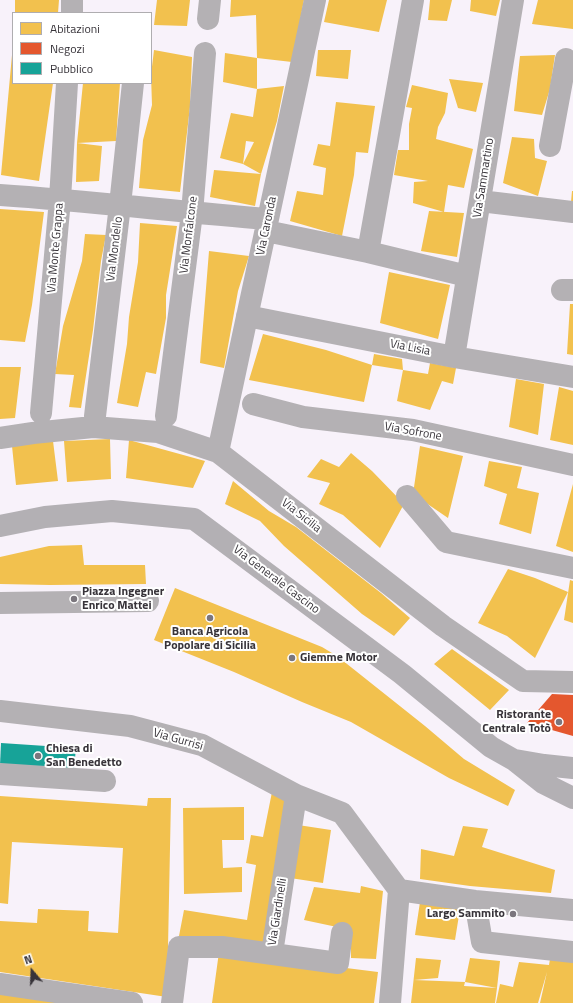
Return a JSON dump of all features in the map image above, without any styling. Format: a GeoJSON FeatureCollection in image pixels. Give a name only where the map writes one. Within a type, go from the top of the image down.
{"type":"FeatureCollection","features":[{"type":"Feature","properties":{"kind":"street"},"geometry":{"type":"LineString","coordinates":[[72,0],[72,12]]}},
{"type":"Feature","properties":{"kind":"street","name":"Via Caronda"},"geometry":{"type":"LineString","coordinates":[[218,452],[315,0]]}},
{"type":"Feature","properties":{"kind":"street"},"geometry":{"type":"LineString","coordinates":[[368,252],[413,0]]}},
{"type":"Feature","properties":{"kind":"street","name":"Via Sammartino"},"geometry":{"type":"LineString","coordinates":[[454,357],[513,0]]}},
{"type":"Feature","properties":{"kind":"street","name":"Via Monfalcone"},"geometry":{"type":"LineString","coordinates":[[166,416],[192,213],[205,53]]}},
{"type":"Feature","properties":{"kind":"street"},"geometry":{"type":"LineString","coordinates":[[550,146],[565,113],[566,59]]}},
{"type":"Feature","properties":{"kind":"street","name":"Via Monte Grappa"},"geometry":{"type":"LineString","coordinates":[[41,413],[60,199],[68,84]]}},
{"type":"Feature","properties":{"kind":"street","name":"Via Mondello"},"geometry":{"type":"LineString","coordinates":[[95,416],[133,84]]}},
{"type":"Feature","properties":{"kind":"street"},"geometry":{"type":"LineString","coordinates":[[0,195],[60,199],[192,213],[267,225],[368,252],[467,276]]}},
{"type":"Feature","properties":{"kind":"street"},"geometry":{"type":"LineString","coordinates":[[480,201],[573,212]]}},
{"type":"Feature","properties":{"kind":"street","name":"Via Lisia"},"geometry":{"type":"LineString","coordinates":[[247,316],[454,357],[573,377]]}},
{"type":"Feature","properties":{"kind":"street","name":"Via Sofrone"},"geometry":{"type":"LineString","coordinates":[[253,404],[304,417],[413,430],[573,465]]}},
{"type":"Feature","properties":{"kind":"street","name":"Via Sicilia"},"geometry":{"type":"LineString","coordinates":[[0,438],[93,427],[158,432],[218,452],[443,626],[523,681],[573,682]]}},
{"type":"Feature","properties":{"kind":"street"},"geometry":{"type":"LineString","coordinates":[[407,496],[446,542],[573,568]]}},
{"type":"Feature","properties":{"kind":"street","name":"Via Generale Cascino"},"geometry":{"type":"LineString","coordinates":[[0,526],[45,517],[112,511],[194,519],[402,674],[491,747],[514,760]]}},
{"type":"Feature","properties":{"kind":"street"},"geometry":{"type":"LineString","coordinates":[[0,603],[148,601]]}},
{"type":"Feature","properties":{"kind":"street","name":"Via Gurrisi"},"geometry":{"type":"LineString","coordinates":[[0,711],[130,726],[202,745],[296,795],[342,813],[399,890]]}},
{"type":"Feature","properties":{"kind":"street"},"geometry":{"type":"LineString","coordinates":[[514,760],[573,768]]}},
{"type":"Feature","properties":{"kind":"street"},"geometry":{"type":"LineString","coordinates":[[514,760],[543,784],[573,798]]}},
{"type":"Feature","properties":{"kind":"street"},"geometry":{"type":"LineString","coordinates":[[0,774],[104,781]]}},
{"type":"Feature","properties":{"kind":"street","name":"Via Giardinelli"},"geometry":{"type":"LineString","coordinates":[[172,1003],[179,948],[222,946],[272,953],[296,795]]}},
{"type":"Feature","properties":{"kind":"street"},"geometry":{"type":"LineString","coordinates":[[390,1003],[399,890],[475,901],[573,910]]}},
{"type":"Feature","properties":{"kind":"street"},"geometry":{"type":"LineString","coordinates":[[475,901],[482,942],[573,952]]}},
{"type":"Feature","properties":{"kind":"street"},"geometry":{"type":"LineString","coordinates":[[272,953],[338,962],[342,933]]}},
{"type":"Feature","properties":{"kind":"street"},"geometry":{"type":"LineString","coordinates":[[0,984],[102,1001],[132,1003]]}},
{"type":"Feature","properties":{"kind":"building: Abitazioni"},"geometry":{"type":"Polygon","coordinates":[[[15,0],[59,0],[58,12],[15,12],[15,0]]]}},
{"type":"Feature","properties":{"kind":"building: Abitazioni"},"geometry":{"type":"Polygon","coordinates":[[[157,0],[190,0],[187,26],[154,25],[157,0]]]}},
{"type":"Feature","properties":{"kind":"building: Abitazioni"},"geometry":{"type":"Polygon","coordinates":[[[231,0],[304,0],[292,62],[257,58],[256,15],[230,17],[231,0]]]}},
{"type":"Feature","properties":{"kind":"building: Abitazioni"},"geometry":{"type":"Polygon","coordinates":[[[329,0],[387,0],[379,32],[324,22],[329,0]]]}},
{"type":"Feature","properties":{"kind":"building: Abitazioni"},"geometry":{"type":"Polygon","coordinates":[[[430,0],[452,0],[447,21],[428,20],[430,0]]]}},
{"type":"Feature","properties":{"kind":"building: Abitazioni"},"geometry":{"type":"Polygon","coordinates":[[[471,0],[500,0],[496,16],[470,11],[471,0]]]}},
{"type":"Feature","properties":{"kind":"building: Abitazioni"},"geometry":{"type":"Polygon","coordinates":[[[538,0],[573,0],[573,29],[532,24],[538,0]]]}},
{"type":"Feature","properties":{"kind":"building: Abitazioni"},"geometry":{"type":"Polygon","coordinates":[[[154,50],[192,57],[190,107],[180,192],[139,188],[143,140],[152,105],[152,67],[154,50]]]}},
{"type":"Feature","properties":{"kind":"building: Abitazioni"},"geometry":{"type":"Polygon","coordinates":[[[318,50],[351,50],[348,79],[316,76],[318,50]]]}},
{"type":"Feature","properties":{"kind":"building: Abitazioni"},"geometry":{"type":"Polygon","coordinates":[[[225,53],[257,58],[257,89],[223,82],[225,53]]]}},
{"type":"Feature","properties":{"kind":"building: Abitazioni"},"geometry":{"type":"Polygon","coordinates":[[[12,55],[12,84],[53,84],[39,181],[1,175],[12,55]]]}},
{"type":"Feature","properties":{"kind":"building: Abitazioni"},"geometry":{"type":"Polygon","coordinates":[[[555,55],[550,89],[542,115],[514,111],[520,56],[555,55]]]}},
{"type":"Feature","properties":{"kind":"building: Abitazioni"},"geometry":{"type":"Polygon","coordinates":[[[449,79],[483,83],[476,112],[458,108],[449,79]]]}},
{"type":"Feature","properties":{"kind":"building: Abitazioni"},"geometry":{"type":"Polygon","coordinates":[[[83,84],[120,84],[116,141],[77,143],[83,84]]]}},
{"type":"Feature","properties":{"kind":"building: Abitazioni"},"geometry":{"type":"Polygon","coordinates":[[[412,85],[448,93],[445,113],[438,127],[436,139],[473,149],[464,188],[448,185],[444,212],[413,203],[414,182],[428,181],[394,175],[398,150],[409,150],[409,124],[412,108],[406,107],[412,85]]]}},
{"type":"Feature","properties":{"kind":"building: Abitazioni"},"geometry":{"type":"Polygon","coordinates":[[[284,86],[277,121],[261,174],[243,164],[220,158],[231,113],[253,117],[257,89],[284,86]],[[246,141],[243,164],[254,142],[246,141]]]}},
{"type":"Feature","properties":{"kind":"building: Abitazioni"},"geometry":{"type":"Polygon","coordinates":[[[336,102],[375,106],[368,153],[356,152],[354,175],[342,236],[290,221],[297,191],[323,195],[326,168],[313,165],[318,144],[330,146],[336,102]]]}},
{"type":"Feature","properties":{"kind":"building: Abitazioni"},"geometry":{"type":"Polygon","coordinates":[[[512,137],[534,139],[535,158],[547,161],[538,196],[503,183],[512,137]]]}},
{"type":"Feature","properties":{"kind":"building: Abitazioni"},"geometry":{"type":"Polygon","coordinates":[[[77,143],[102,146],[99,181],[76,182],[77,143]]]}},
{"type":"Feature","properties":{"kind":"building: Abitazioni"},"geometry":{"type":"Polygon","coordinates":[[[214,170],[261,174],[255,206],[210,197],[214,170]]]}},
{"type":"Feature","properties":{"kind":"building: Abitazioni"},"geometry":{"type":"Polygon","coordinates":[[[572,191],[573,202],[571,202],[572,191]]]}},
{"type":"Feature","properties":{"kind":"building: Abitazioni"},"geometry":{"type":"Polygon","coordinates":[[[0,209],[44,212],[32,305],[25,342],[0,340],[0,209]]]}},
{"type":"Feature","properties":{"kind":"building: Abitazioni"},"geometry":{"type":"Polygon","coordinates":[[[429,211],[464,213],[457,257],[421,251],[429,211]]]}},
{"type":"Feature","properties":{"kind":"building: Abitazioni"},"geometry":{"type":"Polygon","coordinates":[[[140,223],[177,226],[166,295],[166,318],[156,374],[146,372],[138,407],[117,403],[138,262],[140,223]]]}},
{"type":"Feature","properties":{"kind":"building: Abitazioni"},"geometry":{"type":"Polygon","coordinates":[[[85,234],[106,235],[101,261],[93,330],[81,408],[69,407],[74,375],[55,374],[63,326],[82,261],[85,234]]]}},
{"type":"Feature","properties":{"kind":"building: Abitazioni"},"geometry":{"type":"Polygon","coordinates":[[[209,251],[249,256],[238,291],[224,368],[200,363],[209,251]]]}},
{"type":"Feature","properties":{"kind":"building: Abitazioni"},"geometry":{"type":"Polygon","coordinates":[[[389,272],[450,285],[438,339],[380,323],[389,272]]]}},
{"type":"Feature","properties":{"kind":"building: Abitazioni"},"geometry":{"type":"Polygon","coordinates":[[[570,304],[573,304],[573,355],[567,354],[570,304]]]}},
{"type":"Feature","properties":{"kind":"building: Abitazioni"},"geometry":{"type":"Polygon","coordinates":[[[263,334],[326,350],[372,365],[364,402],[249,380],[263,334]]]}},
{"type":"Feature","properties":{"kind":"building: Abitazioni"},"geometry":{"type":"Polygon","coordinates":[[[374,354],[402,359],[403,370],[372,365],[374,354]]]}},
{"type":"Feature","properties":{"kind":"building: Abitazioni"},"geometry":{"type":"Polygon","coordinates":[[[430,363],[456,368],[453,384],[442,381],[430,410],[397,401],[403,370],[428,374],[430,363]]]}},
{"type":"Feature","properties":{"kind":"building: Abitazioni"},"geometry":{"type":"Polygon","coordinates":[[[0,367],[21,367],[15,418],[0,419],[0,367]]]}},
{"type":"Feature","properties":{"kind":"building: Abitazioni"},"geometry":{"type":"Polygon","coordinates":[[[516,379],[544,384],[538,435],[509,427],[516,379]]]}},
{"type":"Feature","properties":{"kind":"building: Abitazioni"},"geometry":{"type":"Polygon","coordinates":[[[559,387],[573,391],[573,445],[550,440],[559,387]]]}},
{"type":"Feature","properties":{"kind":"building: Abitazioni"},"geometry":{"type":"Polygon","coordinates":[[[110,439],[111,479],[67,482],[64,441],[110,439]]]}},
{"type":"Feature","properties":{"kind":"building: Abitazioni"},"geometry":{"type":"Polygon","coordinates":[[[129,440],[205,461],[193,488],[126,478],[129,440]]]}},
{"type":"Feature","properties":{"kind":"building: Abitazioni"},"geometry":{"type":"Polygon","coordinates":[[[53,441],[58,481],[16,485],[12,446],[53,441]]]}},
{"type":"Feature","properties":{"kind":"building: Abitazioni"},"geometry":{"type":"Polygon","coordinates":[[[420,446],[463,456],[448,518],[413,494],[420,446]]]}},
{"type":"Feature","properties":{"kind":"building: Abitazioni"},"geometry":{"type":"Polygon","coordinates":[[[351,453],[372,471],[404,504],[380,548],[343,515],[319,504],[330,483],[307,477],[321,459],[339,467],[351,453]]]}},
{"type":"Feature","properties":{"kind":"building: Abitazioni"},"geometry":{"type":"Polygon","coordinates":[[[489,461],[522,467],[517,488],[539,493],[531,534],[499,524],[507,494],[484,486],[489,461]]]}},
{"type":"Feature","properties":{"kind":"building: Abitazioni"},"geometry":{"type":"Polygon","coordinates":[[[233,481],[269,511],[296,527],[381,593],[410,618],[394,636],[362,614],[284,546],[260,521],[225,504],[233,481]]]}},
{"type":"Feature","properties":{"kind":"building: Abitazioni"},"geometry":{"type":"Polygon","coordinates":[[[573,484],[573,552],[556,546],[573,484]]]}},
{"type":"Feature","properties":{"kind":"building: Abitazioni"},"geometry":{"type":"Polygon","coordinates":[[[82,545],[84,565],[145,565],[146,584],[0,584],[0,557],[49,546],[82,545]]]}},
{"type":"Feature","properties":{"kind":"building: Abitazioni"},"geometry":{"type":"Polygon","coordinates":[[[508,569],[535,578],[568,592],[535,658],[507,636],[478,623],[508,569]]]}},
{"type":"Feature","properties":{"kind":"building: Abitazioni"},"geometry":{"type":"Polygon","coordinates":[[[570,580],[573,581],[573,623],[564,620],[570,580]]]}},
{"type":"Feature","properties":{"kind":"building: Abitazioni"},"geometry":{"type":"Polygon","coordinates":[[[175,588],[322,647],[337,656],[464,759],[515,790],[508,806],[449,778],[351,722],[154,640],[175,588]]]}},
{"type":"Feature","properties":{"kind":"building: Abitazioni"},"geometry":{"type":"Polygon","coordinates":[[[452,649],[509,690],[490,710],[434,664],[452,649]]]}},
{"type":"Feature","properties":{"kind":"building: Abitazioni"},"geometry":{"type":"Polygon","coordinates":[[[272,792],[289,802],[264,948],[179,936],[184,910],[247,920],[256,865],[246,863],[251,835],[263,837],[272,792]]]}},
{"type":"Feature","properties":{"kind":"building: Abitazioni"},"geometry":{"type":"Polygon","coordinates":[[[0,796],[147,806],[148,798],[171,798],[167,997],[0,972],[0,921],[37,923],[38,909],[89,911],[88,931],[118,933],[123,848],[12,842],[8,904],[0,903],[0,796]]]}},
{"type":"Feature","properties":{"kind":"building: Abitazioni"},"geometry":{"type":"Polygon","coordinates":[[[244,807],[244,840],[222,840],[223,868],[242,867],[242,892],[184,894],[183,808],[244,807]]]}},
{"type":"Feature","properties":{"kind":"building: Abitazioni"},"geometry":{"type":"Polygon","coordinates":[[[298,825],[331,830],[323,883],[290,878],[298,825]]]}},
{"type":"Feature","properties":{"kind":"building: Abitazioni"},"geometry":{"type":"Polygon","coordinates":[[[463,826],[488,829],[482,847],[555,870],[551,893],[470,886],[420,879],[421,849],[454,856],[463,826]]]}},
{"type":"Feature","properties":{"kind":"building: Abitazioni"},"geometry":{"type":"Polygon","coordinates":[[[361,886],[383,891],[376,959],[351,958],[351,930],[304,920],[314,887],[360,893],[361,886]]]}},
{"type":"Feature","properties":{"kind":"building: Abitazioni"},"geometry":{"type":"Polygon","coordinates":[[[420,902],[460,909],[455,940],[415,935],[420,902]]]}},
{"type":"Feature","properties":{"kind":"building: Abitazioni"},"geometry":{"type":"Polygon","coordinates":[[[219,952],[378,972],[374,1003],[212,1003],[219,952]]]}},
{"type":"Feature","properties":{"kind":"building: Abitazioni"},"geometry":{"type":"Polygon","coordinates":[[[551,953],[573,956],[573,1003],[540,1003],[547,972],[538,1003],[496,1003],[500,984],[513,987],[519,962],[549,965],[551,953]]]}},
{"type":"Feature","properties":{"kind":"building: Abitazioni"},"geometry":{"type":"Polygon","coordinates":[[[416,958],[441,960],[438,978],[414,980],[465,982],[464,986],[497,988],[495,1003],[411,1003],[416,958]]]}},
{"type":"Feature","properties":{"kind":"building: Abitazioni"},"geometry":{"type":"Polygon","coordinates":[[[470,958],[500,961],[497,988],[465,982],[470,958]]]}},
{"type":"Feature","properties":{"kind":"building: Abitazioni"},"geometry":{"type":"Polygon","coordinates":[[[0,991],[72,1003],[0,1003],[0,991]]]}},
{"type":"Feature","properties":{"kind":"building: Negozi"},"geometry":{"type":"Polygon","coordinates":[[[552,694],[573,695],[573,736],[527,723],[552,694]]]}},
{"type":"Feature","properties":{"kind":"building: Pubblico","name":"Chiesa di San Benedetto"},"geometry":{"type":"Polygon","coordinates":[[[1,743],[76,748],[74,769],[0,765],[1,743]]]}},
{"type":"Feature","properties":{"kind":"place","name":"Piazza Ingegner Enrico Mattei"},"geometry":{"type":"Point","coordinates":[74,599]}},
{"type":"Feature","properties":{"kind":"place","name":"Banca Agricola Popolare di Sicilia"},"geometry":{"type":"Point","coordinates":[210,618]}},
{"type":"Feature","properties":{"kind":"place","name":"Giemme Motor"},"geometry":{"type":"Point","coordinates":[292,658]}},
{"type":"Feature","properties":{"kind":"place","name":"Ristorante Centrale Totò"},"geometry":{"type":"Point","coordinates":[559,722]}},
{"type":"Feature","properties":{"kind":"place","name":"Chiesa di San Benedetto"},"geometry":{"type":"Point","coordinates":[38,756]}},
{"type":"Feature","properties":{"kind":"place","name":"Largo Sammito"},"geometry":{"type":"Point","coordinates":[513,914]}}]}
